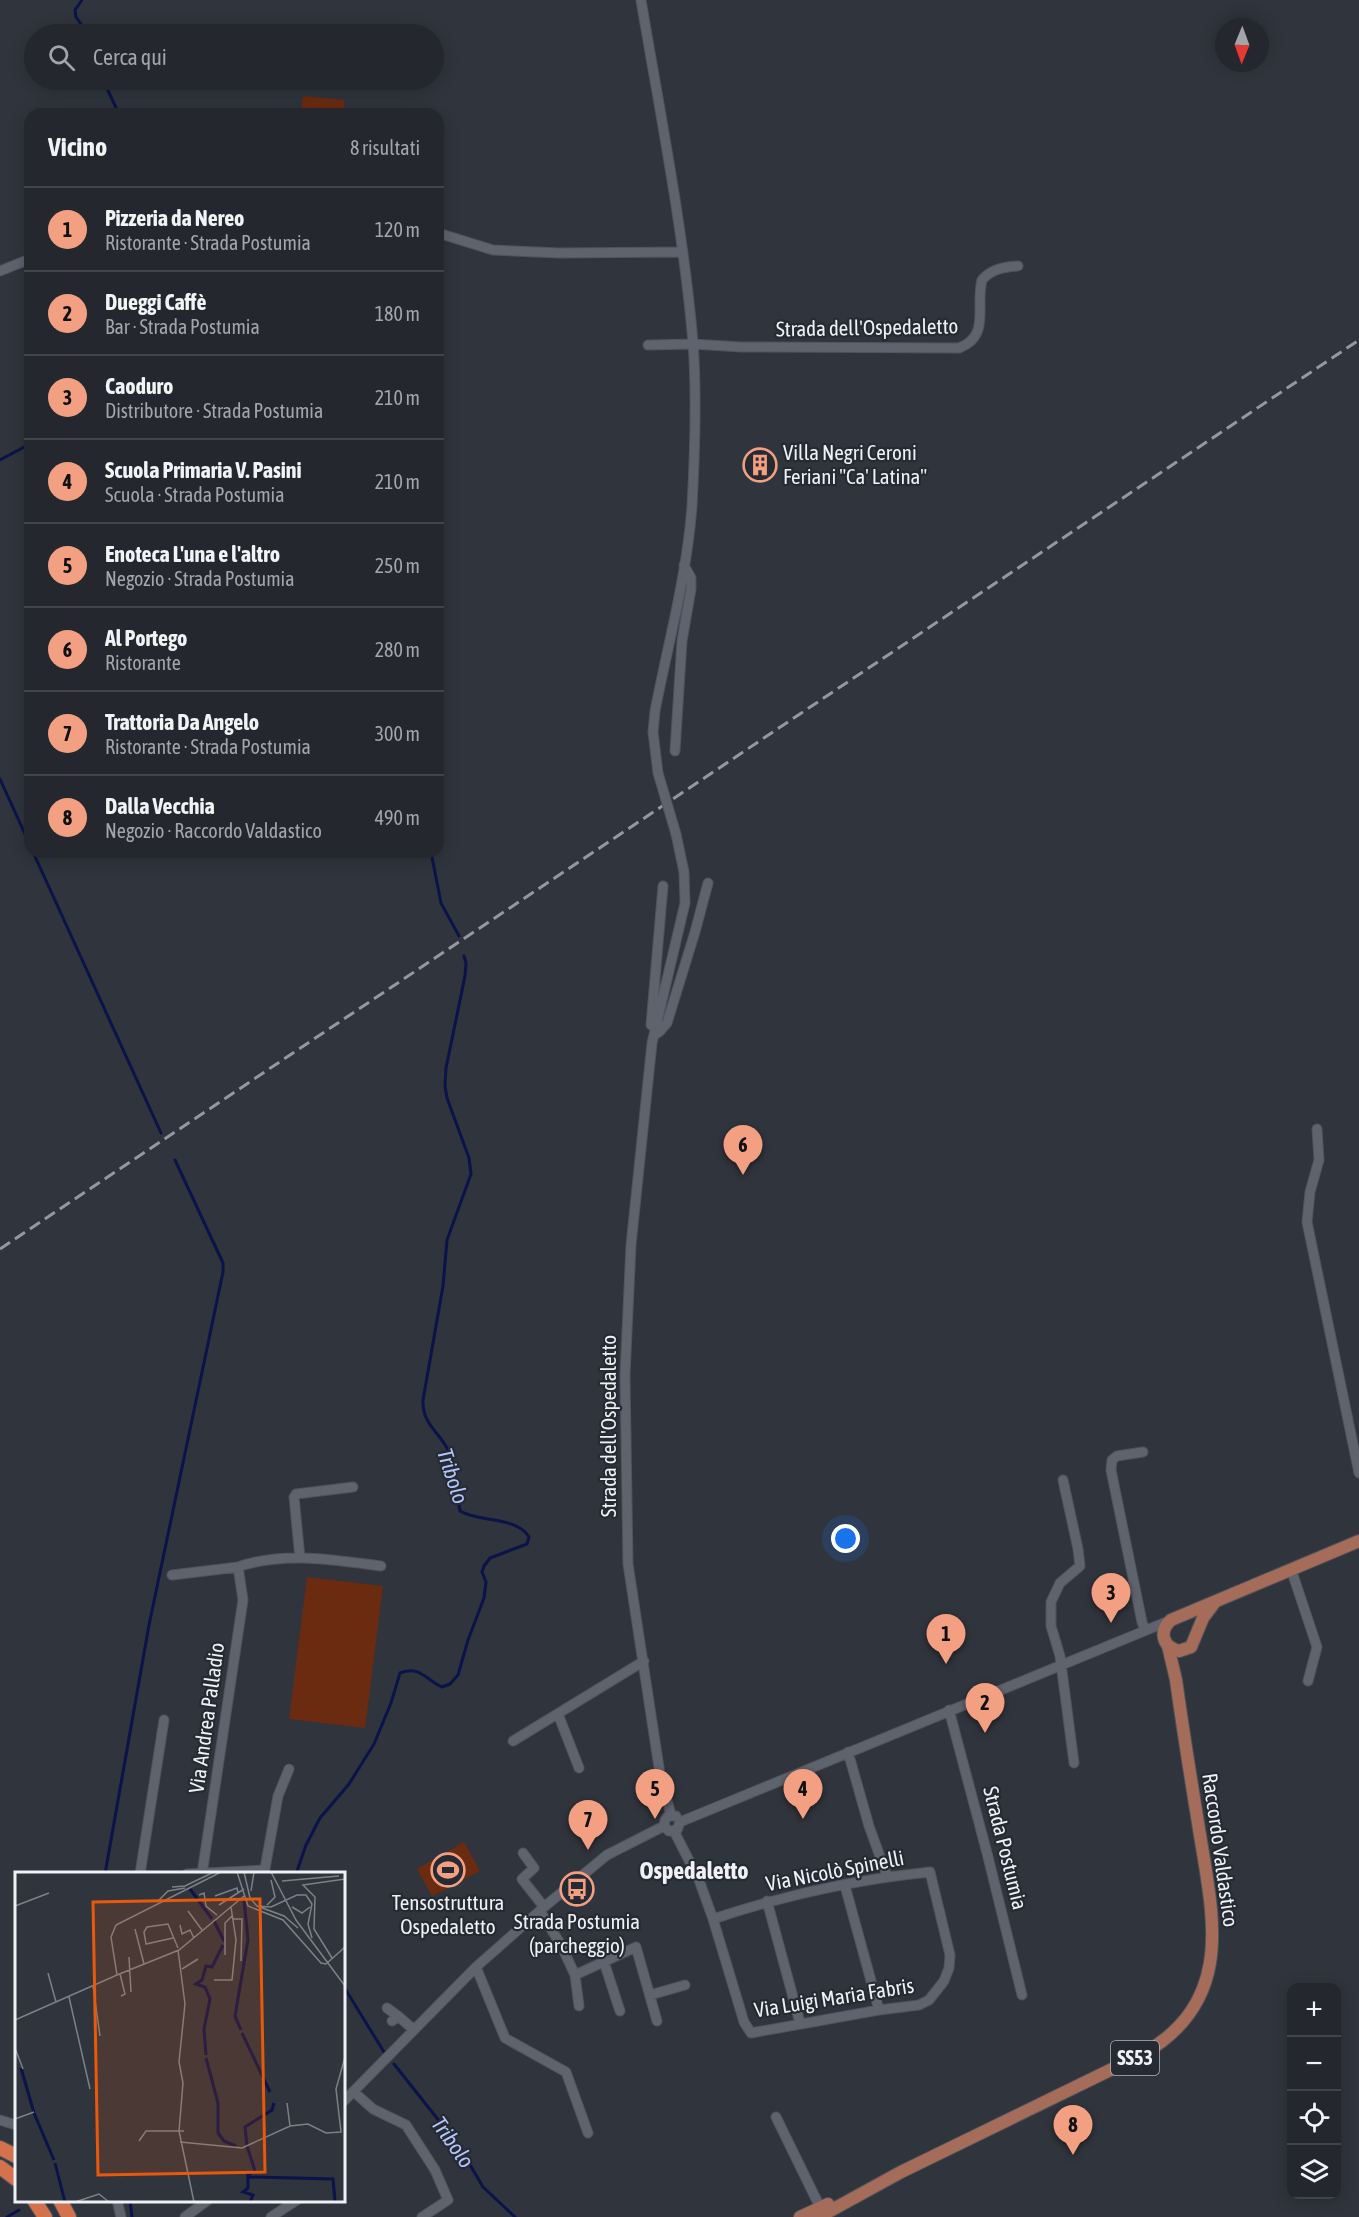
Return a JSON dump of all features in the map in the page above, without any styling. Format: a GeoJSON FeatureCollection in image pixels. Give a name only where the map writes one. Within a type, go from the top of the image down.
{"type":"FeatureCollection","features":[{"type":"Feature","properties":{"kind":"highway"},"geometry":{"type":"LineString","coordinates":[[0,2148],[15,2157]]}},
{"type":"Feature","properties":{"kind":"highway"},"geometry":{"type":"LineString","coordinates":[[0,2156],[15,2158]]}},
{"type":"Feature","properties":{"kind":"highway"},"geometry":{"type":"LineString","coordinates":[[0,2167],[15,2179]]}},
{"type":"Feature","properties":{"kind":"highway"},"geometry":{"type":"LineString","coordinates":[[0,2175],[15,2180]]}},
{"type":"Feature","properties":{"kind":"highway"},"geometry":{"type":"LineString","coordinates":[[35,2202],[45,2217]]}},
{"type":"Feature","properties":{"kind":"highway"},"geometry":{"type":"LineString","coordinates":[[61,2202],[69,2217]]}},
{"type":"Feature","properties":{"kind":"main road"},"geometry":{"type":"LineString","coordinates":[[1215,1602],[1205,1615],[1194,1643],[1188,1649],[1175,1650],[1166,1642],[1164,1630],[1175,1619],[1291,1569],[1359,1541]]}},
{"type":"Feature","properties":{"kind":"main road"},"geometry":{"type":"LineString","coordinates":[[1175,1619],[1192,1622],[1197,1635]]}},
{"type":"Feature","properties":{"kind":"main road","name":"Raccordo Valdastico"},"geometry":{"type":"LineString","coordinates":[[808,2216],[1148,2051],[1175,2030],[1196,2001],[1211,1962],[1213,1921],[1176,1680],[1166,1642]]}},
{"type":"Feature","properties":{"kind":"main road","name":"Raccordo Valdastico"},"geometry":{"type":"LineString","coordinates":[[1176,1680],[1178,1667],[1188,1649]]}},
{"type":"Feature","properties":{"kind":"street","name":"Strada dell'Ospedaletto"},"geometry":{"type":"LineString","coordinates":[[641,0],[683,252],[693,344],[695,436],[692,507],[684,565],[652,732],[658,774],[676,834],[684,872],[685,903],[654,1032],[631,1245],[625,1375],[628,1564],[660,1774],[671,1815]]}},
{"type":"Feature","properties":{"kind":"street"},"geometry":{"type":"LineString","coordinates":[[444,235],[493,250],[559,253],[683,252]]}},
{"type":"Feature","properties":{"kind":"street"},"geometry":{"type":"LineString","coordinates":[[0,271],[24,261]]}},
{"type":"Feature","properties":{"kind":"street","name":"Strada dell'Ospedaletto"},"geometry":{"type":"LineString","coordinates":[[648,345],[959,348],[971,344],[978,333],[982,280],[992,271],[1018,266]]}},
{"type":"Feature","properties":{"kind":"street","name":"Strada dell'Ospedaletto"},"geometry":{"type":"LineString","coordinates":[[675,751],[682,641],[691,589],[691,578],[684,565]]}},
{"type":"Feature","properties":{"kind":"street","name":"Strada dell'Ospedaletto"},"geometry":{"type":"LineString","coordinates":[[654,1032],[659,1032],[667,1023],[708,883]]}},
{"type":"Feature","properties":{"kind":"street","name":"Strada dell'Ospedaletto"},"geometry":{"type":"LineString","coordinates":[[654,1032],[651,1026],[663,886]]}},
{"type":"Feature","properties":{"kind":"street"},"geometry":{"type":"LineString","coordinates":[[1317,1129],[1319,1160],[1310,1192],[1307,1222],[1359,1473]]}},
{"type":"Feature","properties":{"kind":"street"},"geometry":{"type":"LineString","coordinates":[[1143,1452],[1118,1456],[1112,1461],[1111,1470],[1143,1631]]}},
{"type":"Feature","properties":{"kind":"street"},"geometry":{"type":"LineString","coordinates":[[1063,1480],[1080,1566],[1060,1583],[1051,1602],[1051,1626],[1061,1664],[1074,1763]]}},
{"type":"Feature","properties":{"kind":"street"},"geometry":{"type":"LineString","coordinates":[[300,1557],[294,1497],[296,1494],[353,1487]]}},
{"type":"Feature","properties":{"kind":"street"},"geometry":{"type":"LineString","coordinates":[[172,1575],[300,1557],[381,1566]]}},
{"type":"Feature","properties":{"kind":"street","name":"Via Andrea Palladio"},"geometry":{"type":"LineString","coordinates":[[202,1872],[243,1600],[238,1567]]}},
{"type":"Feature","properties":{"kind":"street"},"geometry":{"type":"LineString","coordinates":[[1291,1569],[1317,1647],[1308,1681]]}},
{"type":"Feature","properties":{"kind":"street"},"geometry":{"type":"LineString","coordinates":[[680,1822],[1175,1619]]}},
{"type":"Feature","properties":{"kind":"street"},"geometry":{"type":"LineString","coordinates":[[1143,1631],[1154,1634],[1166,1642]]}},
{"type":"Feature","properties":{"kind":"street"},"geometry":{"type":"LineString","coordinates":[[513,1741],[644,1661]]}},
{"type":"Feature","properties":{"kind":"street","name":"Strada Postumia"},"geometry":{"type":"LineString","coordinates":[[949,1710],[1022,1995]]}},
{"type":"Feature","properties":{"kind":"street"},"geometry":{"type":"LineString","coordinates":[[558,1714],[579,1768]]}},
{"type":"Feature","properties":{"kind":"street"},"geometry":{"type":"LineString","coordinates":[[140,1872],[164,1720]]}},
{"type":"Feature","properties":{"kind":"street"},"geometry":{"type":"LineString","coordinates":[[848,1752],[869,1826],[887,1876]]}},
{"type":"Feature","properties":{"kind":"street"},"geometry":{"type":"LineString","coordinates":[[264,1872],[278,1796],[289,1769]]}},
{"type":"Feature","properties":{"kind":"street"},"geometry":{"type":"LineString","coordinates":[[671,1815],[678,1817],[680,1822],[678,1829],[669,1831],[664,1826],[665,1820],[671,1815]]}},
{"type":"Feature","properties":{"kind":"street"},"geometry":{"type":"LineString","coordinates":[[345,2100],[476,1967],[542,1909],[607,1854],[664,1826]]}},
{"type":"Feature","properties":{"kind":"street","name":"Via Luigi Maria Fabris"},"geometry":{"type":"LineString","coordinates":[[674,1831],[699,1880],[748,2030],[753,2033],[800,2023],[919,2005],[929,2000],[944,1981],[949,1968],[950,1955],[930,1872]]}},
{"type":"Feature","properties":{"kind":"street"},"geometry":{"type":"LineString","coordinates":[[523,1853],[534,1868],[522,1879],[542,1909],[575,1975],[579,2006]]}},
{"type":"Feature","properties":{"kind":"street","name":"Via Nicolò Spinelli"},"geometry":{"type":"LineString","coordinates":[[713,1919],[767,1901],[887,1876],[930,1872]]}},
{"type":"Feature","properties":{"kind":"street"},"geometry":{"type":"LineString","coordinates":[[845,1886],[879,2010]]}},
{"type":"Feature","properties":{"kind":"street"},"geometry":{"type":"LineString","coordinates":[[767,1901],[800,2023]]}},
{"type":"Feature","properties":{"kind":"street"},"geometry":{"type":"LineString","coordinates":[[575,1975],[636,1947],[657,2021]]}},
{"type":"Feature","properties":{"kind":"street"},"geometry":{"type":"LineString","coordinates":[[604,1962],[620,2011]]}},
{"type":"Feature","properties":{"kind":"street"},"geometry":{"type":"LineString","coordinates":[[476,1967],[505,2038],[566,2072],[588,2133]]}},
{"type":"Feature","properties":{"kind":"street"},"geometry":{"type":"LineString","coordinates":[[650,1995],[685,1985]]}},
{"type":"Feature","properties":{"kind":"street"},"geometry":{"type":"LineString","coordinates":[[387,2008],[395,2019],[414,2030]]}},
{"type":"Feature","properties":{"kind":"street"},"geometry":{"type":"LineString","coordinates":[[354,2092],[373,2109],[406,2125],[435,2170],[448,2200],[422,2217]]}},
{"type":"Feature","properties":{"kind":"street"},"geometry":{"type":"LineString","coordinates":[[776,2117],[818,2202]]}},
{"type":"Feature","properties":{"kind":"street"},"geometry":{"type":"LineString","coordinates":[[0,2120],[15,2125]]}},
{"type":"Feature","properties":{"kind":"street"},"geometry":{"type":"LineString","coordinates":[[117,2202],[121,2217]]}},
{"type":"Feature","properties":{"kind":"street"},"geometry":{"type":"LineString","coordinates":[[184,2217],[205,2202]]}},
{"type":"Feature","properties":{"kind":"street"},"geometry":{"type":"LineString","coordinates":[[273,2216],[294,2202]]}},
{"type":"Feature","properties":{"kind":"shaded area"},"geometry":{"type":"Polygon","coordinates":[[[303,96],[344,100],[344,108],[302,108],[303,96]]]}},
{"type":"Feature","properties":{"kind":"shaded area"},"geometry":{"type":"Polygon","coordinates":[[[307,1577],[383,1586],[365,1728],[289,1719],[307,1577]]]}},
{"type":"Feature","properties":{"kind":"shaded area","name":"Tensostruttura Ospedaletto"},"geometry":{"type":"Polygon","coordinates":[[[464,1842],[480,1871],[432,1896],[417,1869],[464,1842]]]}},
{"type":"Feature","properties":{"kind":"waterway","name":"Tribolo"},"geometry":{"type":"LineString","coordinates":[[81,24],[76,17],[75,10],[82,0]]}},
{"type":"Feature","properties":{"kind":"waterway","name":"Tribolo"},"geometry":{"type":"LineString","coordinates":[[108,90],[116,108]]}},
{"type":"Feature","properties":{"kind":"waterway"},"geometry":{"type":"LineString","coordinates":[[0,460],[24,447]]}},
{"type":"Feature","properties":{"kind":"waterway"},"geometry":{"type":"LineString","coordinates":[[0,779],[24,832]]}},
{"type":"Feature","properties":{"kind":"waterway"},"geometry":{"type":"LineString","coordinates":[[36,858],[161,1133]]}},
{"type":"Feature","properties":{"kind":"waterway","name":"Tribolo"},"geometry":{"type":"LineString","coordinates":[[432,858],[441,903],[459,936]]}},
{"type":"Feature","properties":{"kind":"waterway","name":"Tribolo"},"geometry":{"type":"LineString","coordinates":[[297,1872],[306,1845],[320,1818],[349,1784],[374,1744],[391,1703],[400,1673],[418,1672],[442,1687],[450,1684],[458,1675],[484,1598],[486,1582],[482,1572],[484,1566],[490,1558],[527,1544],[529,1537],[516,1526],[460,1511],[450,1454],[429,1423],[424,1409],[423,1400],[443,1286],[447,1240],[471,1174],[469,1158],[447,1098],[445,1086],[446,1068],[465,976],[464,956]]}},
{"type":"Feature","properties":{"kind":"waterway"},"geometry":{"type":"LineString","coordinates":[[105,1872],[149,1625],[223,1272],[223,1263],[175,1160]]}},
{"type":"Feature","properties":{"kind":"waterway","name":"Tribolo"},"geometry":{"type":"LineString","coordinates":[[345,1989],[384,2052]]}},
{"type":"Feature","properties":{"kind":"waterway","name":"Tribolo"},"geometry":{"type":"LineString","coordinates":[[394,2064],[459,2146],[483,2187],[515,2217]]}},
{"type":"Feature","properties":{"kind":"waterway"},"geometry":{"type":"LineString","coordinates":[[130,2202],[132,2217]]}},
{"type":"Feature","properties":{"kind":"waterway"},"geometry":{"type":"LineString","coordinates":[[7,2217],[19,2210]]}},
{"type":"Feature","properties":{"kind":"railway"},"geometry":{"type":"LineString","coordinates":[[0,1249],[1359,340]]}},
{"type":"Feature","properties":{"kind":"place","name":"Villa Negri Ceroni Feriani \"Ca' Latina\""},"geometry":{"type":"Point","coordinates":[760,465]}},
{"type":"Feature","properties":{"kind":"place","name":"Al Portego"},"geometry":{"type":"Point","coordinates":[743,1175]}},
{"type":"Feature","properties":{"kind":"place","name":"Caoduro"},"geometry":{"type":"Point","coordinates":[1111,1623]}},
{"type":"Feature","properties":{"kind":"place","name":"Pizzeria da Nereo"},"geometry":{"type":"Point","coordinates":[946,1664]}},
{"type":"Feature","properties":{"kind":"place","name":"Dueggi Caffè"},"geometry":{"type":"Point","coordinates":[985,1733]}},
{"type":"Feature","properties":{"kind":"place","name":"Enoteca L'una e l'altro"},"geometry":{"type":"Point","coordinates":[655,1819]}},
{"type":"Feature","properties":{"kind":"place","name":"Scuola Primaria V. Pasini"},"geometry":{"type":"Point","coordinates":[803,1819]}},
{"type":"Feature","properties":{"kind":"place","name":"Trattoria Da Angelo"},"geometry":{"type":"Point","coordinates":[588,1850]}},
{"type":"Feature","properties":{"kind":"place","name":"Tensostruttura Ospedaletto"},"geometry":{"type":"Point","coordinates":[448,1870]}},
{"type":"Feature","properties":{"kind":"place","name":"Strada Postumia (parcheggio)"},"geometry":{"type":"Point","coordinates":[577,1889]}},
{"type":"Feature","properties":{"kind":"place","name":"Dalla Vecchia"},"geometry":{"type":"Point","coordinates":[1073,2155]}},
{"type":"Feature","properties":{"kind":"district","name":"Ospedaletto"},"geometry":{"type":"Point","coordinates":[694,1871]}}]}
